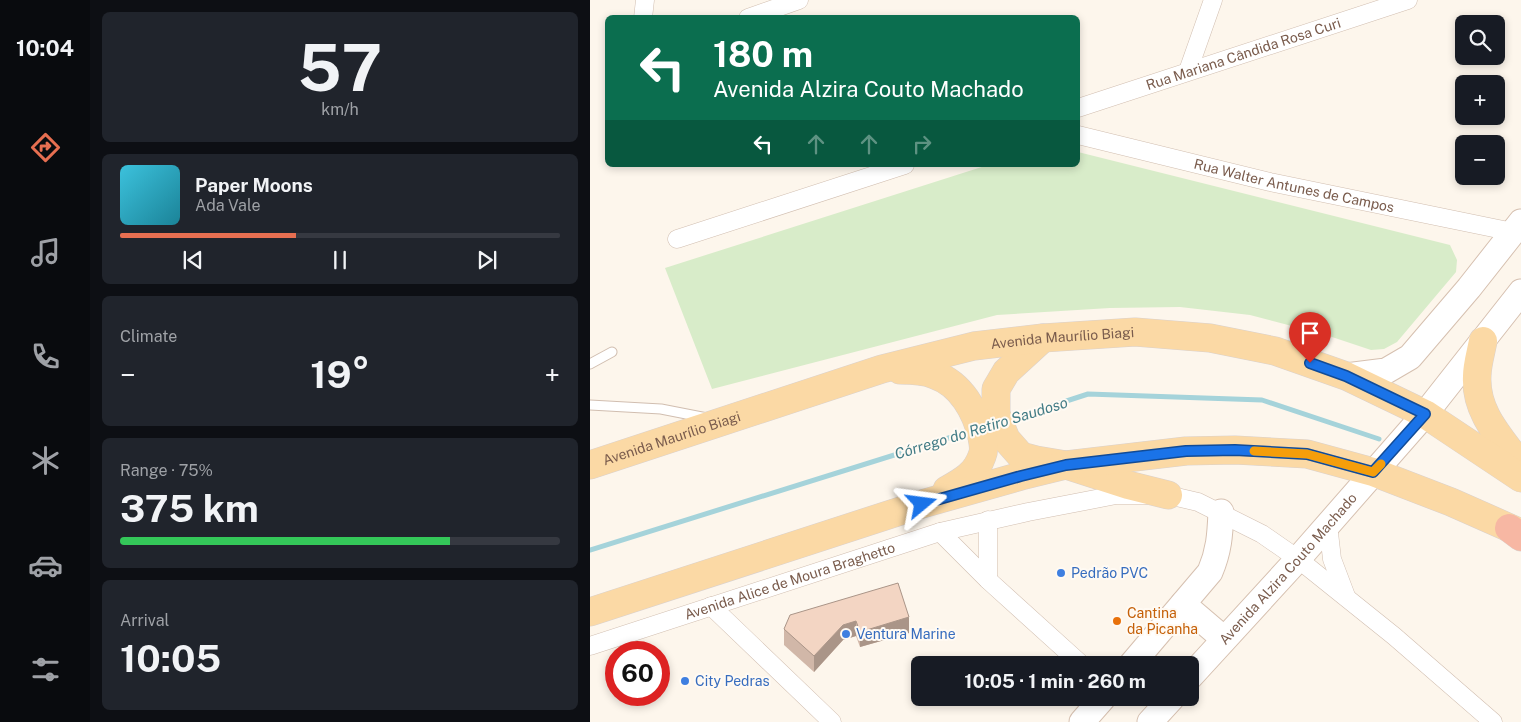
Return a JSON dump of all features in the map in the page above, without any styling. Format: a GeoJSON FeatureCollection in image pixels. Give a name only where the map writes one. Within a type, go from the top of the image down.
{"type":"FeatureCollection","features":[{"type":"Feature","properties":{"kind":"main road","name":"Avenida Maurílio Biagi"},"geometry":{"type":"LineString","coordinates":[[590,465],[882,369],[974,346],[1043,338],[1135,332],[1210,338],[1275,351],[1346,376],[1425,414],[1521,478]]}},
{"type":"Feature","properties":{"kind":"main road"},"geometry":{"type":"LineString","coordinates":[[922,504],[968,479],[995,444],[996,389],[1006,372],[1043,338]]}},
{"type":"Feature","properties":{"kind":"main road"},"geometry":{"type":"LineString","coordinates":[[1483,341],[1477,377],[1480,401],[1489,424],[1521,466]]}},
{"type":"Feature","properties":{"kind":"main road"},"geometry":{"type":"LineString","coordinates":[[882,369],[920,370],[936,375],[954,385],[967,400],[979,424],[995,444],[1021,456],[1066,465],[1128,485],[1168,495]]}},
{"type":"Feature","properties":{"kind":"main road"},"geometry":{"type":"LineString","coordinates":[[590,612],[922,504],[1021,476],[1066,465],[1186,451],[1235,450],[1307,454],[1373,472],[1450,502],[1517,533]]}},
{"type":"Feature","properties":{"kind":"street"},"geometry":{"type":"LineString","coordinates":[[643,15],[645,0]]}},
{"type":"Feature","properties":{"kind":"street"},"geometry":{"type":"LineString","coordinates":[[756,15],[799,0]]}},
{"type":"Feature","properties":{"kind":"street"},"geometry":{"type":"LineString","coordinates":[[1188,71],[1213,0]]}},
{"type":"Feature","properties":{"kind":"street","name":"Rua Mariana Cândida Rosa Curi"},"geometry":{"type":"LineString","coordinates":[[1080,107],[1408,0]]}},
{"type":"Feature","properties":{"kind":"street","name":"Rua Walter Antunes de Campos"},"geometry":{"type":"LineString","coordinates":[[1080,135],[1270,182],[1517,227]]}},
{"type":"Feature","properties":{"kind":"street"},"geometry":{"type":"LineString","coordinates":[[677,239],[899,167]]}},
{"type":"Feature","properties":{"kind":"street"},"geometry":{"type":"LineString","coordinates":[[1346,376],[1386,371],[1410,357],[1469,288],[1517,227]]}},
{"type":"Feature","properties":{"kind":"street","name":"Avenida Alzira Couto Machado"},"geometry":{"type":"LineString","coordinates":[[1199,667],[1298,559],[1425,414],[1521,292]]}},
{"type":"Feature","properties":{"kind":"street","name":"Avenida Alice de Moura Braghetto"},"geometry":{"type":"LineString","coordinates":[[590,646],[940,532],[988,520],[1116,495],[1168,495]]}},
{"type":"Feature","properties":{"kind":"street"},"geometry":{"type":"LineString","coordinates":[[1168,495],[1198,502],[1221,512],[1262,534],[1298,559],[1394,636],[1493,722]]}},
{"type":"Feature","properties":{"kind":"street"},"geometry":{"type":"LineString","coordinates":[[1139,656],[1210,572],[1220,543],[1221,512]]}},
{"type":"Feature","properties":{"kind":"street"},"geometry":{"type":"LineString","coordinates":[[988,520],[988,580]]}},
{"type":"Feature","properties":{"kind":"street"},"geometry":{"type":"LineString","coordinates":[[1328,524],[1332,558],[1338,579],[1347,598]]}},
{"type":"Feature","properties":{"kind":"street"},"geometry":{"type":"LineString","coordinates":[[940,532],[988,580],[1072,656]]}},
{"type":"Feature","properties":{"kind":"street"},"geometry":{"type":"LineString","coordinates":[[1182,604],[1224,639]]}},
{"type":"Feature","properties":{"kind":"street"},"geometry":{"type":"LineString","coordinates":[[711,606],[832,722]]}},
{"type":"Feature","properties":{"kind":"street"},"geometry":{"type":"LineString","coordinates":[[1082,722],[1096,706]]}},
{"type":"Feature","properties":{"kind":"street"},"geometry":{"type":"LineString","coordinates":[[1151,722],[1165,706]]}},
{"type":"Feature","properties":{"kind":"lane"},"geometry":{"type":"LineString","coordinates":[[590,364],[612,352]]}},
{"type":"Feature","properties":{"kind":"lane"},"geometry":{"type":"LineString","coordinates":[[590,405],[661,409],[722,421]]}},
{"type":"Feature","properties":{"kind":"green space"},"geometry":{"type":"Polygon","coordinates":[[[1080,152],[1450,245],[1457,260],[1456,272],[1397,342],[1384,349],[1371,350],[1326,335],[1250,315],[1180,307],[1110,308],[997,315],[712,389],[665,268],[982,167],[1080,167],[1080,152]]]}},
{"type":"Feature","properties":{"kind":"building"},"geometry":{"type":"Polygon","coordinates":[[[898,583],[909,617],[860,632],[856,621],[843,625],[814,656],[784,629],[790,615],[898,583]]]}},
{"type":"Feature","properties":{"kind":"waterway","name":"Córrego do Retiro Saudoso"},"geometry":{"type":"LineString","coordinates":[[1008,420],[1088,394],[1262,400],[1379,439]]}},
{"type":"Feature","properties":{"kind":"waterway","name":"Córrego do Retiro Saudoso"},"geometry":{"type":"LineString","coordinates":[[590,550],[971,431]]}},
{"type":"Feature","properties":{"kind":"slow traffic"},"geometry":{"type":"LineString","coordinates":[[1254,451],[1307,454],[1373,472],[1381,464]]}},
{"type":"Feature","properties":{"kind":"place","name":"Pedrão PVC"},"geometry":{"type":"Point","coordinates":[1061,573]}},
{"type":"Feature","properties":{"kind":"place","name":"Cantina da Picanha"},"geometry":{"type":"Point","coordinates":[1117,621]}},
{"type":"Feature","properties":{"kind":"place","name":"Ventura Marine"},"geometry":{"type":"Point","coordinates":[846,634]}},
{"type":"Feature","properties":{"kind":"place","name":"City Pedras"},"geometry":{"type":"Point","coordinates":[685,681]}},
{"type":"Feature","properties":{"kind":"route"},"geometry":{"type":"LineString","coordinates":[[922,504],[1066,465],[1186,451],[1235,450],[1307,454],[1373,472],[1425,414],[1346,376],[1310,363]]}}]}
